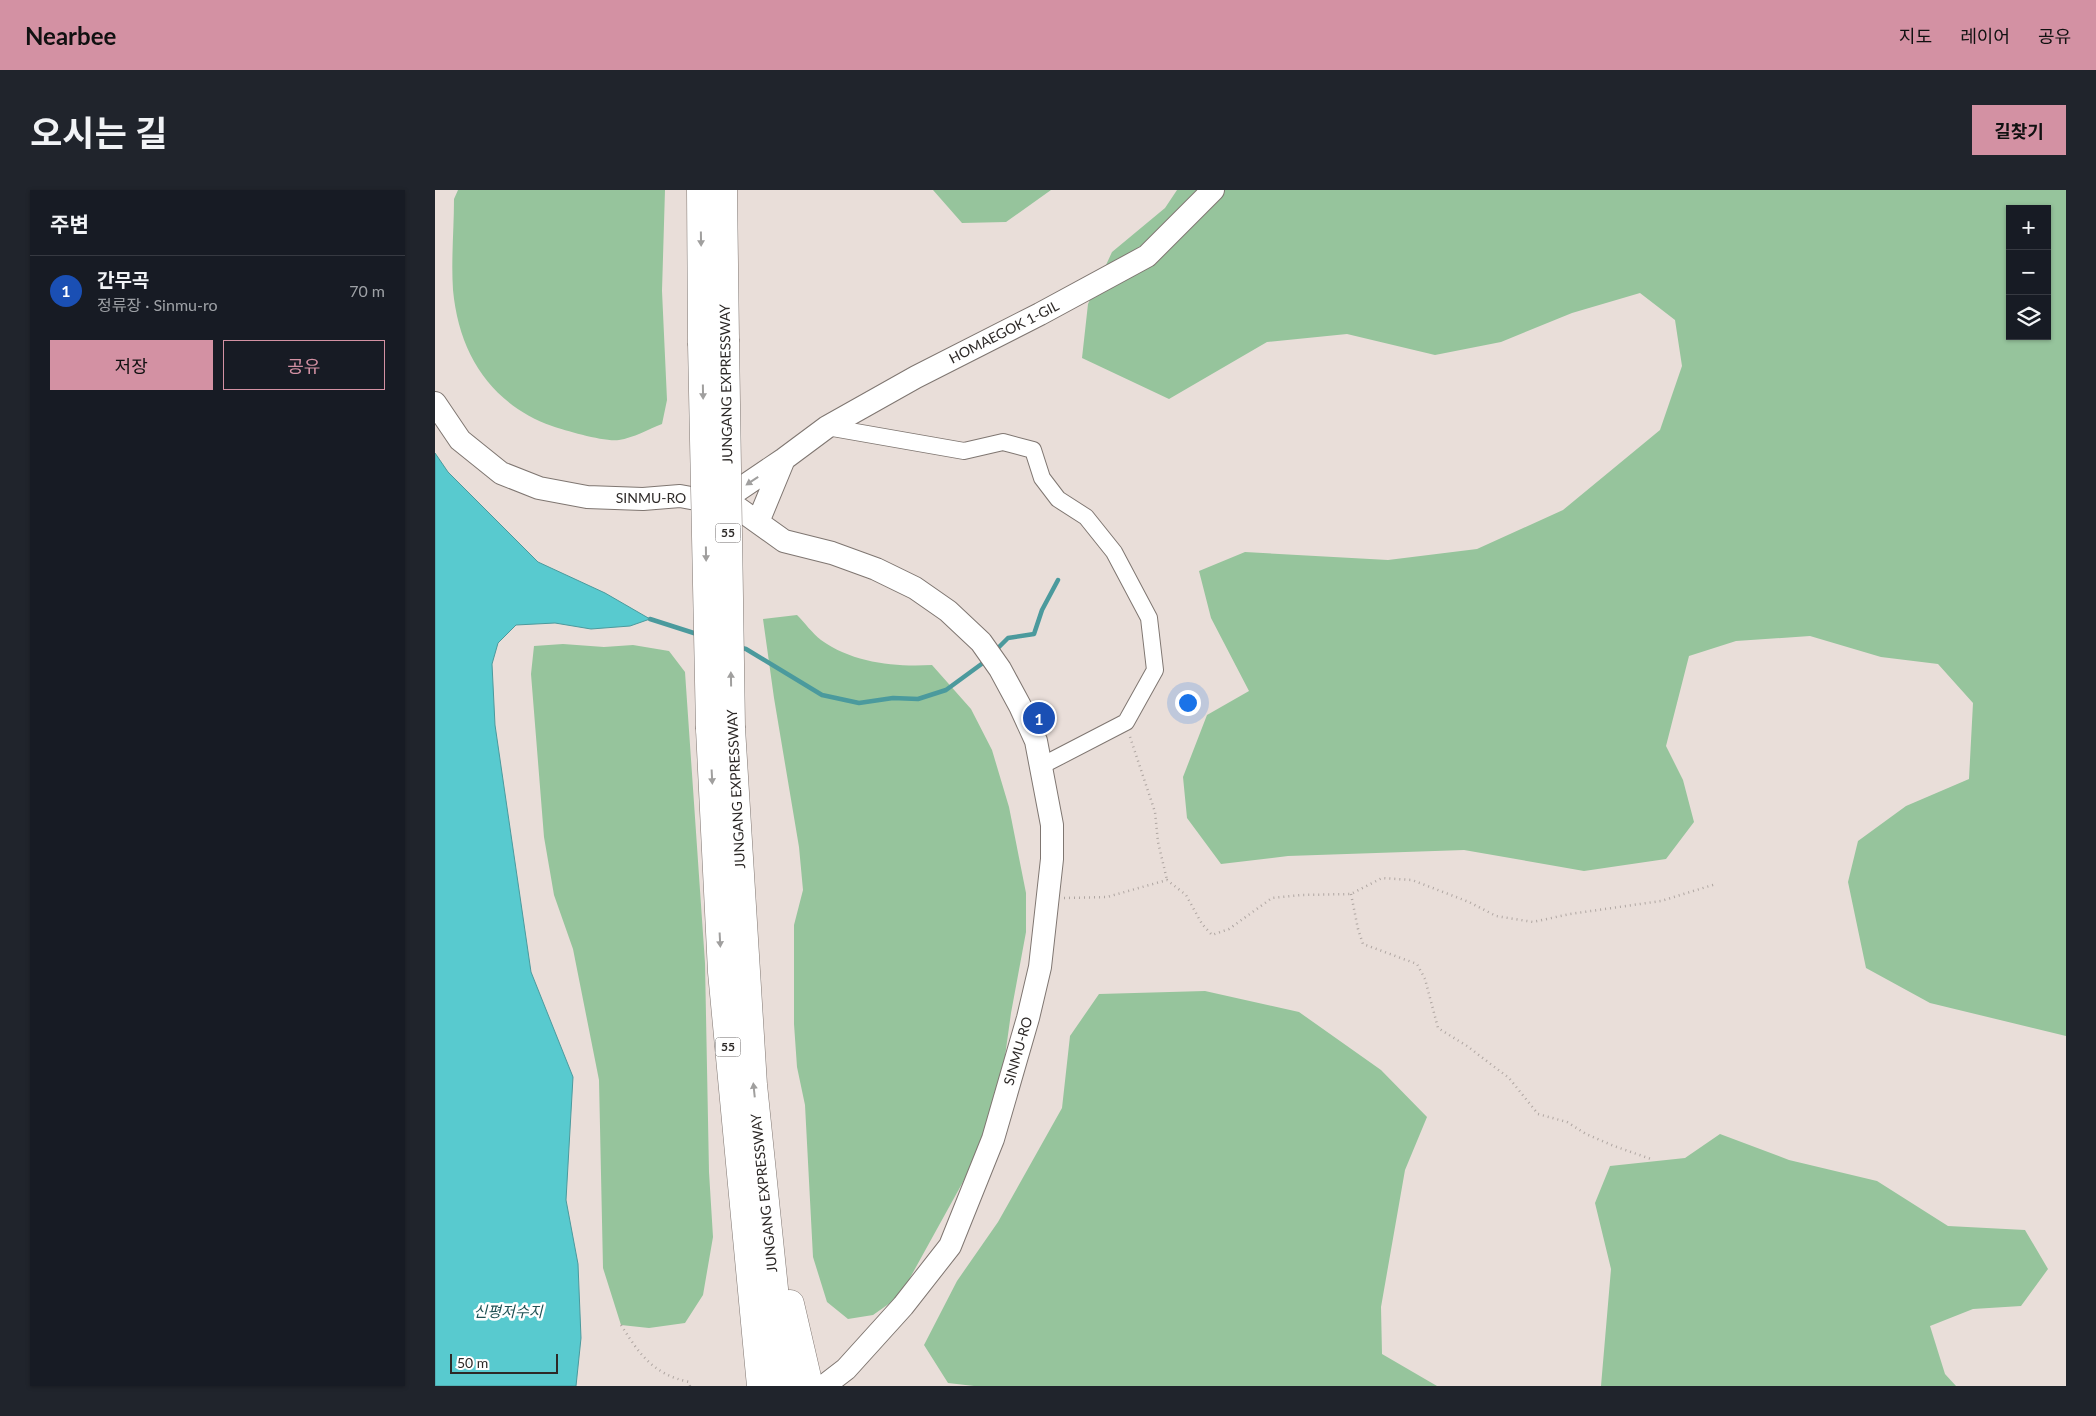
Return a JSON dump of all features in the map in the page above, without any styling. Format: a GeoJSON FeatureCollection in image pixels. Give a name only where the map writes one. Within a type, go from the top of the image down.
{"type":"FeatureCollection","features":[{"type":"Feature","properties":{"kind":"highway","name":"JUNGANG EXPRESSWAY"},"geometry":{"type":"LineString","coordinates":[[701,190],[713,341],[721,728],[722,972],[754,1374]]}},
{"type":"Feature","properties":{"kind":"highway","name":"JUNGANG EXPRESSWAY"},"geometry":{"type":"LineString","coordinates":[[713,341],[723,190]]}},
{"type":"Feature","properties":{"kind":"highway","name":"JUNGANG EXPRESSWAY"},"geometry":{"type":"LineString","coordinates":[[721,728],[753,1085],[766,1205],[789,1343],[784,1386]]}},
{"type":"Feature","properties":{"kind":"highway"},"geometry":{"type":"LineString","coordinates":[[789,1343],[809,1386]]}},
{"type":"Feature","properties":{"kind":"street","name":"HOMAEGOK 1-GIL"},"geometry":{"type":"LineString","coordinates":[[719,503],[785,459],[827,427],[916,377],[1040,314],[1147,256],[1213,190]]}},
{"type":"Feature","properties":{"kind":"street","name":"SINMU-RO"},"geometry":{"type":"LineString","coordinates":[[435,403],[460,440],[501,473],[539,488],[587,497],[643,499],[680,496],[735,506],[784,541],[832,553],[876,569],[915,588],[948,611],[981,642],[1000,669],[1036,741],[1052,825],[1053,859],[1040,967],[1023,1037],[993,1139],[950,1246],[903,1306],[846,1369],[824,1386]]}},
{"type":"Feature","properties":{"kind":"street"},"geometry":{"type":"LineString","coordinates":[[827,427],[964,451],[1003,442],[1033,450],[1042,478],[1058,499],[1087,517],[1114,552],[1149,618],[1155,670],[1125,722],[1041,766]]}},
{"type":"Feature","properties":{"kind":"street"},"geometry":{"type":"LineString","coordinates":[[758,522],[785,459]]}},
{"type":"Feature","properties":{"kind":"path"},"geometry":{"type":"LineString","coordinates":[[1125,722],[1155,812],[1157,842],[1167,880],[1186,895],[1202,924],[1212,934],[1229,929],[1273,898],[1301,895],[1351,894],[1382,878],[1412,880],[1469,902],[1496,916],[1533,922],[1570,914],[1661,901],[1716,884]]}},
{"type":"Feature","properties":{"kind":"path"},"geometry":{"type":"LineString","coordinates":[[1048,898],[1107,898],[1167,880]]}},
{"type":"Feature","properties":{"kind":"path"},"geometry":{"type":"LineString","coordinates":[[1351,894],[1363,944],[1417,964],[1425,979],[1438,1028],[1467,1046],[1509,1078],[1539,1114],[1567,1122],[1586,1134],[1651,1159]]}},
{"type":"Feature","properties":{"kind":"path"},"geometry":{"type":"LineString","coordinates":[[621,1325],[636,1348],[652,1367],[672,1378],[689,1382],[690,1386]]}},
{"type":"Feature","properties":{"kind":"green space"},"geometry":{"type":"Polygon","coordinates":[[[458,190],[665,190],[662,291],[667,400],[662,424],[624,439],[595,438],[552,426],[530,416],[495,390],[482,374],[471,355],[462,335],[456,313],[452,256],[454,199],[458,190]]]}},
{"type":"Feature","properties":{"kind":"green space"},"geometry":{"type":"Polygon","coordinates":[[[933,190],[1051,190],[1006,222],[962,223],[933,190]]]}},
{"type":"Feature","properties":{"kind":"green space"},"geometry":{"type":"Polygon","coordinates":[[[1177,190],[2066,190],[2066,1036],[1930,1003],[1866,968],[1848,882],[1858,841],[1906,806],[1969,779],[1973,703],[1938,664],[1881,657],[1810,636],[1736,641],[1689,656],[1666,746],[1683,780],[1694,822],[1666,859],[1584,871],[1464,850],[1288,856],[1221,864],[1187,818],[1183,777],[1207,715],[1249,691],[1211,618],[1199,571],[1245,552],[1388,560],[1477,549],[1563,510],[1660,430],[1682,366],[1675,320],[1640,293],[1572,313],[1501,342],[1435,355],[1347,334],[1267,342],[1169,399],[1082,358],[1088,304],[1112,252],[1165,208],[1177,190]]]}},
{"type":"Feature","properties":{"kind":"green space"},"geometry":{"type":"Polygon","coordinates":[[[797,615],[821,640],[833,648],[860,659],[889,664],[932,665],[971,709],[992,750],[1009,807],[1026,893],[1026,932],[1011,1013],[999,1100],[980,1151],[900,1296],[873,1315],[848,1319],[827,1302],[813,1257],[805,1105],[797,1067],[794,1024],[794,925],[803,890],[799,847],[763,619],[797,615]]]}},
{"type":"Feature","properties":{"kind":"green space"},"geometry":{"type":"Polygon","coordinates":[[[563,644],[604,647],[633,645],[669,651],[685,672],[705,963],[709,1172],[713,1237],[703,1295],[685,1323],[649,1328],[621,1325],[603,1268],[599,1080],[573,949],[554,895],[544,837],[531,674],[534,646],[563,644]]]}},
{"type":"Feature","properties":{"kind":"green space"},"geometry":{"type":"Polygon","coordinates":[[[1205,991],[1299,1012],[1381,1070],[1427,1117],[1405,1170],[1381,1307],[1382,1354],[1437,1386],[974,1386],[948,1383],[924,1345],[957,1281],[998,1222],[1062,1108],[1070,1036],[1099,994],[1205,991]]]}},
{"type":"Feature","properties":{"kind":"green space"},"geometry":{"type":"Polygon","coordinates":[[[1720,1134],[1789,1160],[1877,1181],[1948,1226],[2025,1230],[2048,1269],[2021,1306],[1973,1309],[1930,1326],[1945,1374],[1956,1386],[1601,1386],[1611,1269],[1595,1203],[1610,1166],[1685,1158],[1720,1134]]]}},
{"type":"Feature","properties":{"kind":"water","name":"신평저수지"},"geometry":{"type":"Polygon","coordinates":[[[435,453],[448,472],[538,562],[605,593],[650,619],[630,626],[591,629],[555,623],[516,625],[498,643],[492,664],[495,725],[531,972],[573,1077],[566,1200],[578,1264],[581,1338],[576,1386],[435,1386],[435,453]]]}},
{"type":"Feature","properties":{"kind":"waterway"},"geometry":{"type":"LineString","coordinates":[[996,650],[1008,638],[1034,634],[1042,610],[1058,580]]}},
{"type":"Feature","properties":{"kind":"waterway"},"geometry":{"type":"LineString","coordinates":[[650,619],[700,635]]}},
{"type":"Feature","properties":{"kind":"waterway"},"geometry":{"type":"LineString","coordinates":[[738,647],[746,649],[822,695],[859,703],[893,698],[918,699],[946,690],[987,660]]}},
{"type":"Feature","properties":{"kind":"place","name":"간무곡"},"geometry":{"type":"Point","coordinates":[1039,718]}}]}
